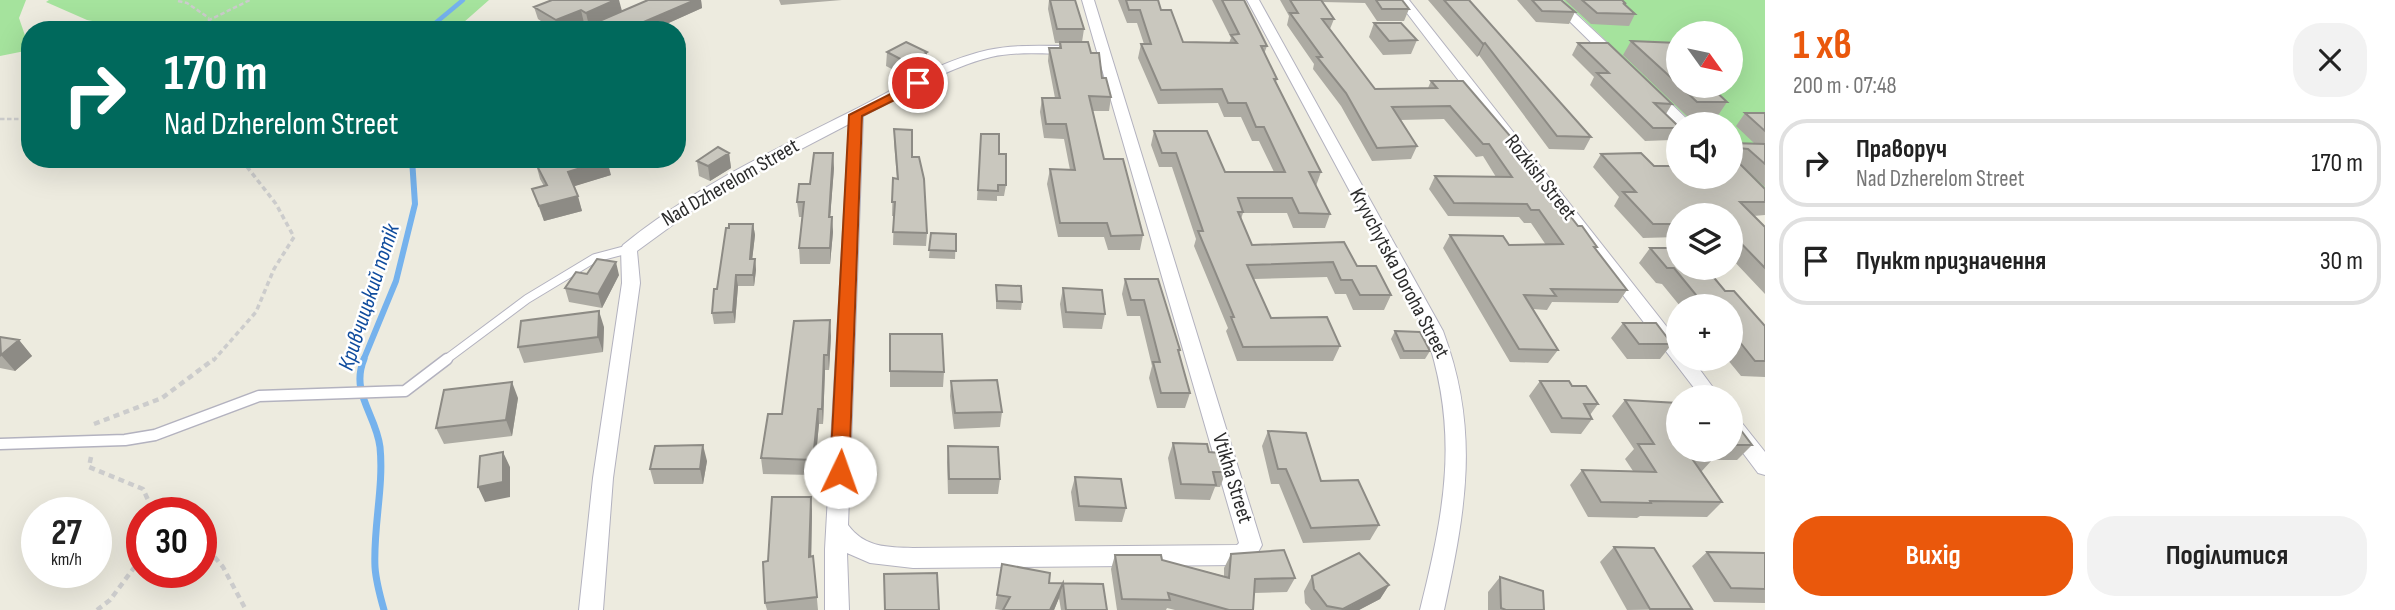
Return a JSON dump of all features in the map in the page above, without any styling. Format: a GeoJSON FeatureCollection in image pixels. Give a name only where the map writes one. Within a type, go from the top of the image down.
{"type":"FeatureCollection","features":[{"type":"Feature","properties":{"kind":"street"},"geometry":{"type":"LineString","coordinates":[[613,21],[662,0]]}},
{"type":"Feature","properties":{"kind":"street","name":"Vtikha Street"},"geometry":{"type":"LineString","coordinates":[[837,527],[851,546],[864,553],[913,558],[1238,555],[1251,545],[1088,0]]}},
{"type":"Feature","properties":{"kind":"street","name":"Kryvchytska Doroha Street"},"geometry":{"type":"LineString","coordinates":[[1253,0],[1434,331],[1447,360],[1454,386],[1457,465],[1451,525],[1432,610]]}},
{"type":"Feature","properties":{"kind":"street","name":"Rozkish Street"},"geometry":{"type":"LineString","coordinates":[[1403,0],[1666,339]]}},
{"type":"Feature","properties":{"kind":"street"},"geometry":{"type":"LineString","coordinates":[[1554,0],[1625,67]]}},
{"type":"Feature","properties":{"kind":"street"},"geometry":{"type":"LineString","coordinates":[[618,1],[637,11]]}},
{"type":"Feature","properties":{"kind":"street","name":"Nad Dzherelom Street"},"geometry":{"type":"LineString","coordinates":[[629,248],[680,207],[771,156],[978,56],[1007,50],[1101,49]]}},
{"type":"Feature","properties":{"kind":"street"},"geometry":{"type":"LineString","coordinates":[[1645,86],[1672,112]]}},
{"type":"Feature","properties":{"kind":"street"},"geometry":{"type":"LineString","coordinates":[[837,610],[837,527],[856,115]]}},
{"type":"Feature","properties":{"kind":"street"},"geometry":{"type":"LineString","coordinates":[[591,610],[603,478],[631,284],[629,248]]}},
{"type":"Feature","properties":{"kind":"street"},"geometry":{"type":"LineString","coordinates":[[1691,371],[1702,385]]}},
{"type":"Feature","properties":{"kind":"street"},"geometry":{"type":"LineString","coordinates":[[1743,439],[1765,467]]}},
{"type":"Feature","properties":{"kind":"lane"},"geometry":{"type":"LineString","coordinates":[[0,444],[96,441],[155,435],[259,396],[405,391],[527,299],[595,258],[629,248]]}},
{"type":"Feature","properties":{"kind":"path"},"geometry":{"type":"LineString","coordinates":[[204,21],[250,0]]}},
{"type":"Feature","properties":{"kind":"path"},"geometry":{"type":"LineString","coordinates":[[178,1],[187,3],[209,18]]}},
{"type":"Feature","properties":{"kind":"path"},"geometry":{"type":"LineString","coordinates":[[0,119],[21,119]]}},
{"type":"Feature","properties":{"kind":"path"},"geometry":{"type":"LineString","coordinates":[[82,426],[162,398],[212,362],[256,312],[274,269],[294,237],[276,204],[248,168]]}},
{"type":"Feature","properties":{"kind":"path"},"geometry":{"type":"LineString","coordinates":[[96,441],[89,467],[143,489],[147,497]]}},
{"type":"Feature","properties":{"kind":"path"},"geometry":{"type":"LineString","coordinates":[[217,560],[246,610]]}},
{"type":"Feature","properties":{"kind":"path"},"geometry":{"type":"LineString","coordinates":[[97,610],[110,600],[126,578]]}},
{"type":"Feature","properties":{"kind":"green space"},"geometry":{"type":"Polygon","coordinates":[[[0,0],[26,0],[19,18],[21,52],[0,56],[0,0]]]}},
{"type":"Feature","properties":{"kind":"green space"},"geometry":{"type":"Polygon","coordinates":[[[489,0],[465,21],[92,21],[46,2],[489,0]]]}},
{"type":"Feature","properties":{"kind":"green space"},"geometry":{"type":"Polygon","coordinates":[[[1563,0],[1765,0],[1765,191],[1743,170],[1743,112],[1681,112],[1667,98],[1743,98],[1743,21],[1666,21],[1666,97],[1563,0]]]}},
{"type":"Feature","properties":{"kind":"building"},"geometry":{"type":"Polygon","coordinates":[[[552,0],[615,0],[586,13],[581,10],[556,20],[534,7],[552,0]]]}},
{"type":"Feature","properties":{"kind":"building"},"geometry":{"type":"Polygon","coordinates":[[[648,0],[695,0],[646,21],[599,21],[648,0]]]}},
{"type":"Feature","properties":{"kind":"building"},"geometry":{"type":"Polygon","coordinates":[[[1050,0],[1075,0],[1084,29],[1057,29],[1050,0]]]}},
{"type":"Feature","properties":{"kind":"building"},"geometry":{"type":"Polygon","coordinates":[[[1126,0],[1158,0],[1161,10],[1171,10],[1183,42],[1237,43],[1231,35],[1239,34],[1222,0],[1244,0],[1267,46],[1261,46],[1277,79],[1274,79],[1321,172],[1309,172],[1330,214],[1299,213],[1292,198],[1238,198],[1243,212],[1238,212],[1252,245],[1344,242],[1357,266],[1376,266],[1391,295],[1360,295],[1352,280],[1341,280],[1333,262],[1247,265],[1271,318],[1327,317],[1340,346],[1243,347],[1231,317],[1234,317],[1198,231],[1203,231],[1176,153],[1162,153],[1154,131],[1207,131],[1225,172],[1285,172],[1264,127],[1256,127],[1246,103],[1228,103],[1222,89],[1161,90],[1141,44],[1151,44],[1140,10],[1129,10],[1126,0]]]}},
{"type":"Feature","properties":{"kind":"building"},"geometry":{"type":"Polygon","coordinates":[[[1290,0],[1321,0],[1334,19],[1322,19],[1375,89],[1437,88],[1431,81],[1463,81],[1511,137],[1547,190],[1550,190],[1578,226],[1582,226],[1597,247],[1594,247],[1627,290],[1551,289],[1556,296],[1524,295],[1558,350],[1519,349],[1450,235],[1503,236],[1509,245],[1563,244],[1539,210],[1531,210],[1527,204],[1454,203],[1435,176],[1512,177],[1489,144],[1483,144],[1450,106],[1392,107],[1417,146],[1377,148],[1346,93],[1317,57],[1322,57],[1290,13],[1298,13],[1290,0]]]}},
{"type":"Feature","properties":{"kind":"building"},"geometry":{"type":"Polygon","coordinates":[[[1376,0],[1402,0],[1409,9],[1382,9],[1376,0]]]}},
{"type":"Feature","properties":{"kind":"building"},"geometry":{"type":"Polygon","coordinates":[[[1444,0],[1469,0],[1591,137],[1557,136],[1485,43],[1483,44],[1444,0]]]}},
{"type":"Feature","properties":{"kind":"building"},"geometry":{"type":"Polygon","coordinates":[[[1532,0],[1561,0],[1575,12],[1542,11],[1532,0]]]}},
{"type":"Feature","properties":{"kind":"building"},"geometry":{"type":"Polygon","coordinates":[[[1582,0],[1622,0],[1635,14],[1597,13],[1582,0]]]}},
{"type":"Feature","properties":{"kind":"building"},"geometry":{"type":"Polygon","coordinates":[[[1374,23],[1401,23],[1417,40],[1389,41],[1374,23]]]}},
{"type":"Feature","properties":{"kind":"building"},"geometry":{"type":"Polygon","coordinates":[[[1631,41],[1666,42],[1666,73],[1631,41]]]}},
{"type":"Feature","properties":{"kind":"building"},"geometry":{"type":"Polygon","coordinates":[[[906,42],[927,52],[908,63],[887,52],[906,42]]]}},
{"type":"Feature","properties":{"kind":"building"},"geometry":{"type":"Polygon","coordinates":[[[1060,42],[1088,42],[1091,53],[1099,53],[1102,78],[1106,78],[1111,97],[1089,96],[1104,159],[1123,159],[1143,235],[1111,236],[1107,223],[1060,223],[1050,169],[1075,170],[1066,124],[1046,124],[1042,98],[1060,98],[1049,48],[1061,48],[1060,42]]]}},
{"type":"Feature","properties":{"kind":"building"},"geometry":{"type":"Polygon","coordinates":[[[1578,43],[1608,43],[1672,104],[1654,103],[1666,114],[1666,128],[1653,128],[1597,73],[1609,73],[1578,43]]]}},
{"type":"Feature","properties":{"kind":"building"},"geometry":{"type":"Polygon","coordinates":[[[1693,98],[1723,98],[1727,102],[1697,102],[1693,98]]]}},
{"type":"Feature","properties":{"kind":"building"},"geometry":{"type":"Polygon","coordinates":[[[1745,113],[1765,113],[1765,131],[1745,113]]]}},
{"type":"Feature","properties":{"kind":"building"},"geometry":{"type":"Polygon","coordinates":[[[894,129],[912,130],[912,157],[919,157],[924,179],[927,233],[893,232],[893,178],[898,179],[894,129]]]}},
{"type":"Feature","properties":{"kind":"building"},"geometry":{"type":"Polygon","coordinates":[[[981,134],[999,134],[999,154],[1006,154],[1006,185],[998,185],[998,191],[978,190],[981,134]]]}},
{"type":"Feature","properties":{"kind":"building"},"geometry":{"type":"Polygon","coordinates":[[[1743,143],[1765,144],[1765,164],[1748,149],[1743,148],[1743,143]]]}},
{"type":"Feature","properties":{"kind":"building"},"geometry":{"type":"Polygon","coordinates":[[[718,147],[729,153],[708,166],[697,161],[718,147]]]}},
{"type":"Feature","properties":{"kind":"building"},"geometry":{"type":"Polygon","coordinates":[[[814,153],[833,153],[830,248],[799,248],[804,202],[797,202],[799,184],[810,184],[814,153]]]}},
{"type":"Feature","properties":{"kind":"building"},"geometry":{"type":"Polygon","coordinates":[[[1641,153],[1654,166],[1666,166],[1666,189],[1743,189],[1743,167],[1765,189],[1765,202],[1666,203],[1666,224],[1653,224],[1623,192],[1636,192],[1601,154],[1641,153]]]}},
{"type":"Feature","properties":{"kind":"building"},"geometry":{"type":"Polygon","coordinates":[[[538,168],[581,168],[568,172],[578,196],[539,206],[532,189],[547,185],[538,168]]]}},
{"type":"Feature","properties":{"kind":"building"},"geometry":{"type":"Polygon","coordinates":[[[1743,205],[1765,227],[1765,268],[1743,245],[1743,205]]]}},
{"type":"Feature","properties":{"kind":"building"},"geometry":{"type":"Polygon","coordinates":[[[729,224],[753,224],[750,259],[755,259],[753,275],[736,275],[733,312],[712,313],[714,289],[717,289],[726,228],[729,228],[729,224]]]}},
{"type":"Feature","properties":{"kind":"building"},"geometry":{"type":"Polygon","coordinates":[[[931,233],[956,234],[956,251],[929,250],[931,233]]]}},
{"type":"Feature","properties":{"kind":"building"},"geometry":{"type":"Polygon","coordinates":[[[1650,248],[1666,248],[1666,267],[1650,248]]]}},
{"type":"Feature","properties":{"kind":"building"},"geometry":{"type":"Polygon","coordinates":[[[597,259],[616,262],[598,294],[565,288],[576,272],[587,274],[597,259]]]}},
{"type":"Feature","properties":{"kind":"building"},"geometry":{"type":"Polygon","coordinates":[[[1125,279],[1158,279],[1190,393],[1161,393],[1153,362],[1160,362],[1144,300],[1131,300],[1125,279]]]}},
{"type":"Feature","properties":{"kind":"building"},"geometry":{"type":"Polygon","coordinates":[[[1684,280],[1716,280],[1725,291],[1734,291],[1737,294],[1695,294],[1684,280]]]}},
{"type":"Feature","properties":{"kind":"building"},"geometry":{"type":"Polygon","coordinates":[[[996,285],[1021,286],[1022,302],[997,301],[996,285]]]}},
{"type":"Feature","properties":{"kind":"building"},"geometry":{"type":"Polygon","coordinates":[[[1063,288],[1102,290],[1105,314],[1066,312],[1063,288]]]}},
{"type":"Feature","properties":{"kind":"building"},"geometry":{"type":"Polygon","coordinates":[[[1743,301],[1765,326],[1765,361],[1755,361],[1743,346],[1743,301]]]}},
{"type":"Feature","properties":{"kind":"building"},"geometry":{"type":"Polygon","coordinates":[[[599,311],[598,337],[518,347],[521,321],[599,311]]]}},
{"type":"Feature","properties":{"kind":"building"},"geometry":{"type":"Polygon","coordinates":[[[830,320],[828,355],[824,355],[822,409],[818,409],[813,460],[761,458],[768,414],[782,414],[794,321],[830,320]]]}},
{"type":"Feature","properties":{"kind":"building"},"geometry":{"type":"Polygon","coordinates":[[[1623,323],[1656,323],[1666,336],[1666,344],[1639,344],[1623,323]]]}},
{"type":"Feature","properties":{"kind":"building"},"geometry":{"type":"Polygon","coordinates":[[[1395,331],[1420,332],[1430,351],[1404,351],[1395,331]]]}},
{"type":"Feature","properties":{"kind":"building"},"geometry":{"type":"Polygon","coordinates":[[[890,334],[942,334],[944,372],[890,371],[890,334]]]}},
{"type":"Feature","properties":{"kind":"building"},"geometry":{"type":"Polygon","coordinates":[[[0,337],[19,340],[1,355],[0,337]]]}},
{"type":"Feature","properties":{"kind":"building"},"geometry":{"type":"Polygon","coordinates":[[[997,380],[1002,412],[955,413],[951,381],[997,380]]]}},
{"type":"Feature","properties":{"kind":"building"},"geometry":{"type":"Polygon","coordinates":[[[1540,381],[1569,381],[1572,386],[1586,386],[1598,404],[1584,404],[1592,419],[1562,418],[1540,381]]]}},
{"type":"Feature","properties":{"kind":"building"},"geometry":{"type":"Polygon","coordinates":[[[512,382],[506,420],[436,428],[444,390],[512,382]]]}},
{"type":"Feature","properties":{"kind":"building"},"geometry":{"type":"Polygon","coordinates":[[[1625,400],[1666,402],[1666,462],[1694,462],[1722,502],[1601,502],[1582,470],[1656,472],[1638,444],[1654,444],[1625,400]]]}},
{"type":"Feature","properties":{"kind":"building"},"geometry":{"type":"Polygon","coordinates":[[[1268,431],[1306,433],[1321,481],[1358,480],[1379,525],[1311,528],[1286,469],[1278,469],[1268,431]]]}},
{"type":"Feature","properties":{"kind":"building"},"geometry":{"type":"Polygon","coordinates":[[[1743,433],[1752,445],[1743,445],[1743,433]]]}},
{"type":"Feature","properties":{"kind":"building"},"geometry":{"type":"Polygon","coordinates":[[[1173,443],[1207,444],[1209,452],[1220,453],[1226,472],[1213,472],[1216,485],[1181,484],[1173,443]]]}},
{"type":"Feature","properties":{"kind":"building"},"geometry":{"type":"Polygon","coordinates":[[[703,445],[700,469],[650,469],[655,446],[703,445]]]}},
{"type":"Feature","properties":{"kind":"building"},"geometry":{"type":"Polygon","coordinates":[[[948,446],[998,447],[1000,479],[949,479],[948,446]]]}},
{"type":"Feature","properties":{"kind":"building"},"geometry":{"type":"Polygon","coordinates":[[[503,452],[503,482],[478,487],[480,456],[503,452]]]}},
{"type":"Feature","properties":{"kind":"building"},"geometry":{"type":"Polygon","coordinates":[[[1075,477],[1121,479],[1126,508],[1079,506],[1075,477]]]}},
{"type":"Feature","properties":{"kind":"building"},"geometry":{"type":"Polygon","coordinates":[[[772,497],[811,497],[809,557],[813,556],[817,597],[765,603],[763,562],[768,561],[772,497]]]}},
{"type":"Feature","properties":{"kind":"building"},"geometry":{"type":"Polygon","coordinates":[[[1614,547],[1654,548],[1692,609],[1650,609],[1614,547]]]}},
{"type":"Feature","properties":{"kind":"building"},"geometry":{"type":"Polygon","coordinates":[[[1284,550],[1295,578],[1255,579],[1253,610],[1229,610],[1168,593],[1170,600],[1122,599],[1115,555],[1161,555],[1162,560],[1229,578],[1231,554],[1284,550]]]}},
{"type":"Feature","properties":{"kind":"building"},"geometry":{"type":"Polygon","coordinates":[[[1707,552],[1765,553],[1765,589],[1731,588],[1707,552]]]}},
{"type":"Feature","properties":{"kind":"building"},"geometry":{"type":"Polygon","coordinates":[[[1359,553],[1389,585],[1343,609],[1327,606],[1314,589],[1312,576],[1359,553]]]}},
{"type":"Feature","properties":{"kind":"building"},"geometry":{"type":"Polygon","coordinates":[[[1002,564],[1050,573],[1049,583],[1063,583],[1050,610],[1003,610],[1010,597],[997,595],[1002,564]]]}},
{"type":"Feature","properties":{"kind":"building"},"geometry":{"type":"Polygon","coordinates":[[[937,573],[939,610],[885,610],[884,574],[937,573]]]}},
{"type":"Feature","properties":{"kind":"building"},"geometry":{"type":"Polygon","coordinates":[[[1500,577],[1543,591],[1544,610],[1501,608],[1500,577]]]}},
{"type":"Feature","properties":{"kind":"building"},"geometry":{"type":"Polygon","coordinates":[[[1063,583],[1103,584],[1107,610],[1066,610],[1063,583]]]}},
{"type":"Feature","properties":{"kind":"waterway","name":"Кривчицький потік"},"geometry":{"type":"LineString","coordinates":[[438,21],[463,0]]}},
{"type":"Feature","properties":{"kind":"waterway","name":"Кривчицький потік"},"geometry":{"type":"LineString","coordinates":[[363,361],[396,281],[415,204],[413,168]]}},
{"type":"Feature","properties":{"kind":"waterway","name":"Кривчицький потік"},"geometry":{"type":"LineString","coordinates":[[364,359],[360,382],[380,447],[381,477],[375,567],[384,610]]}},
{"type":"Feature","properties":{"kind":"route"},"geometry":{"type":"LineString","coordinates":[[840,472],[856,115],[918,83]]}}]}
